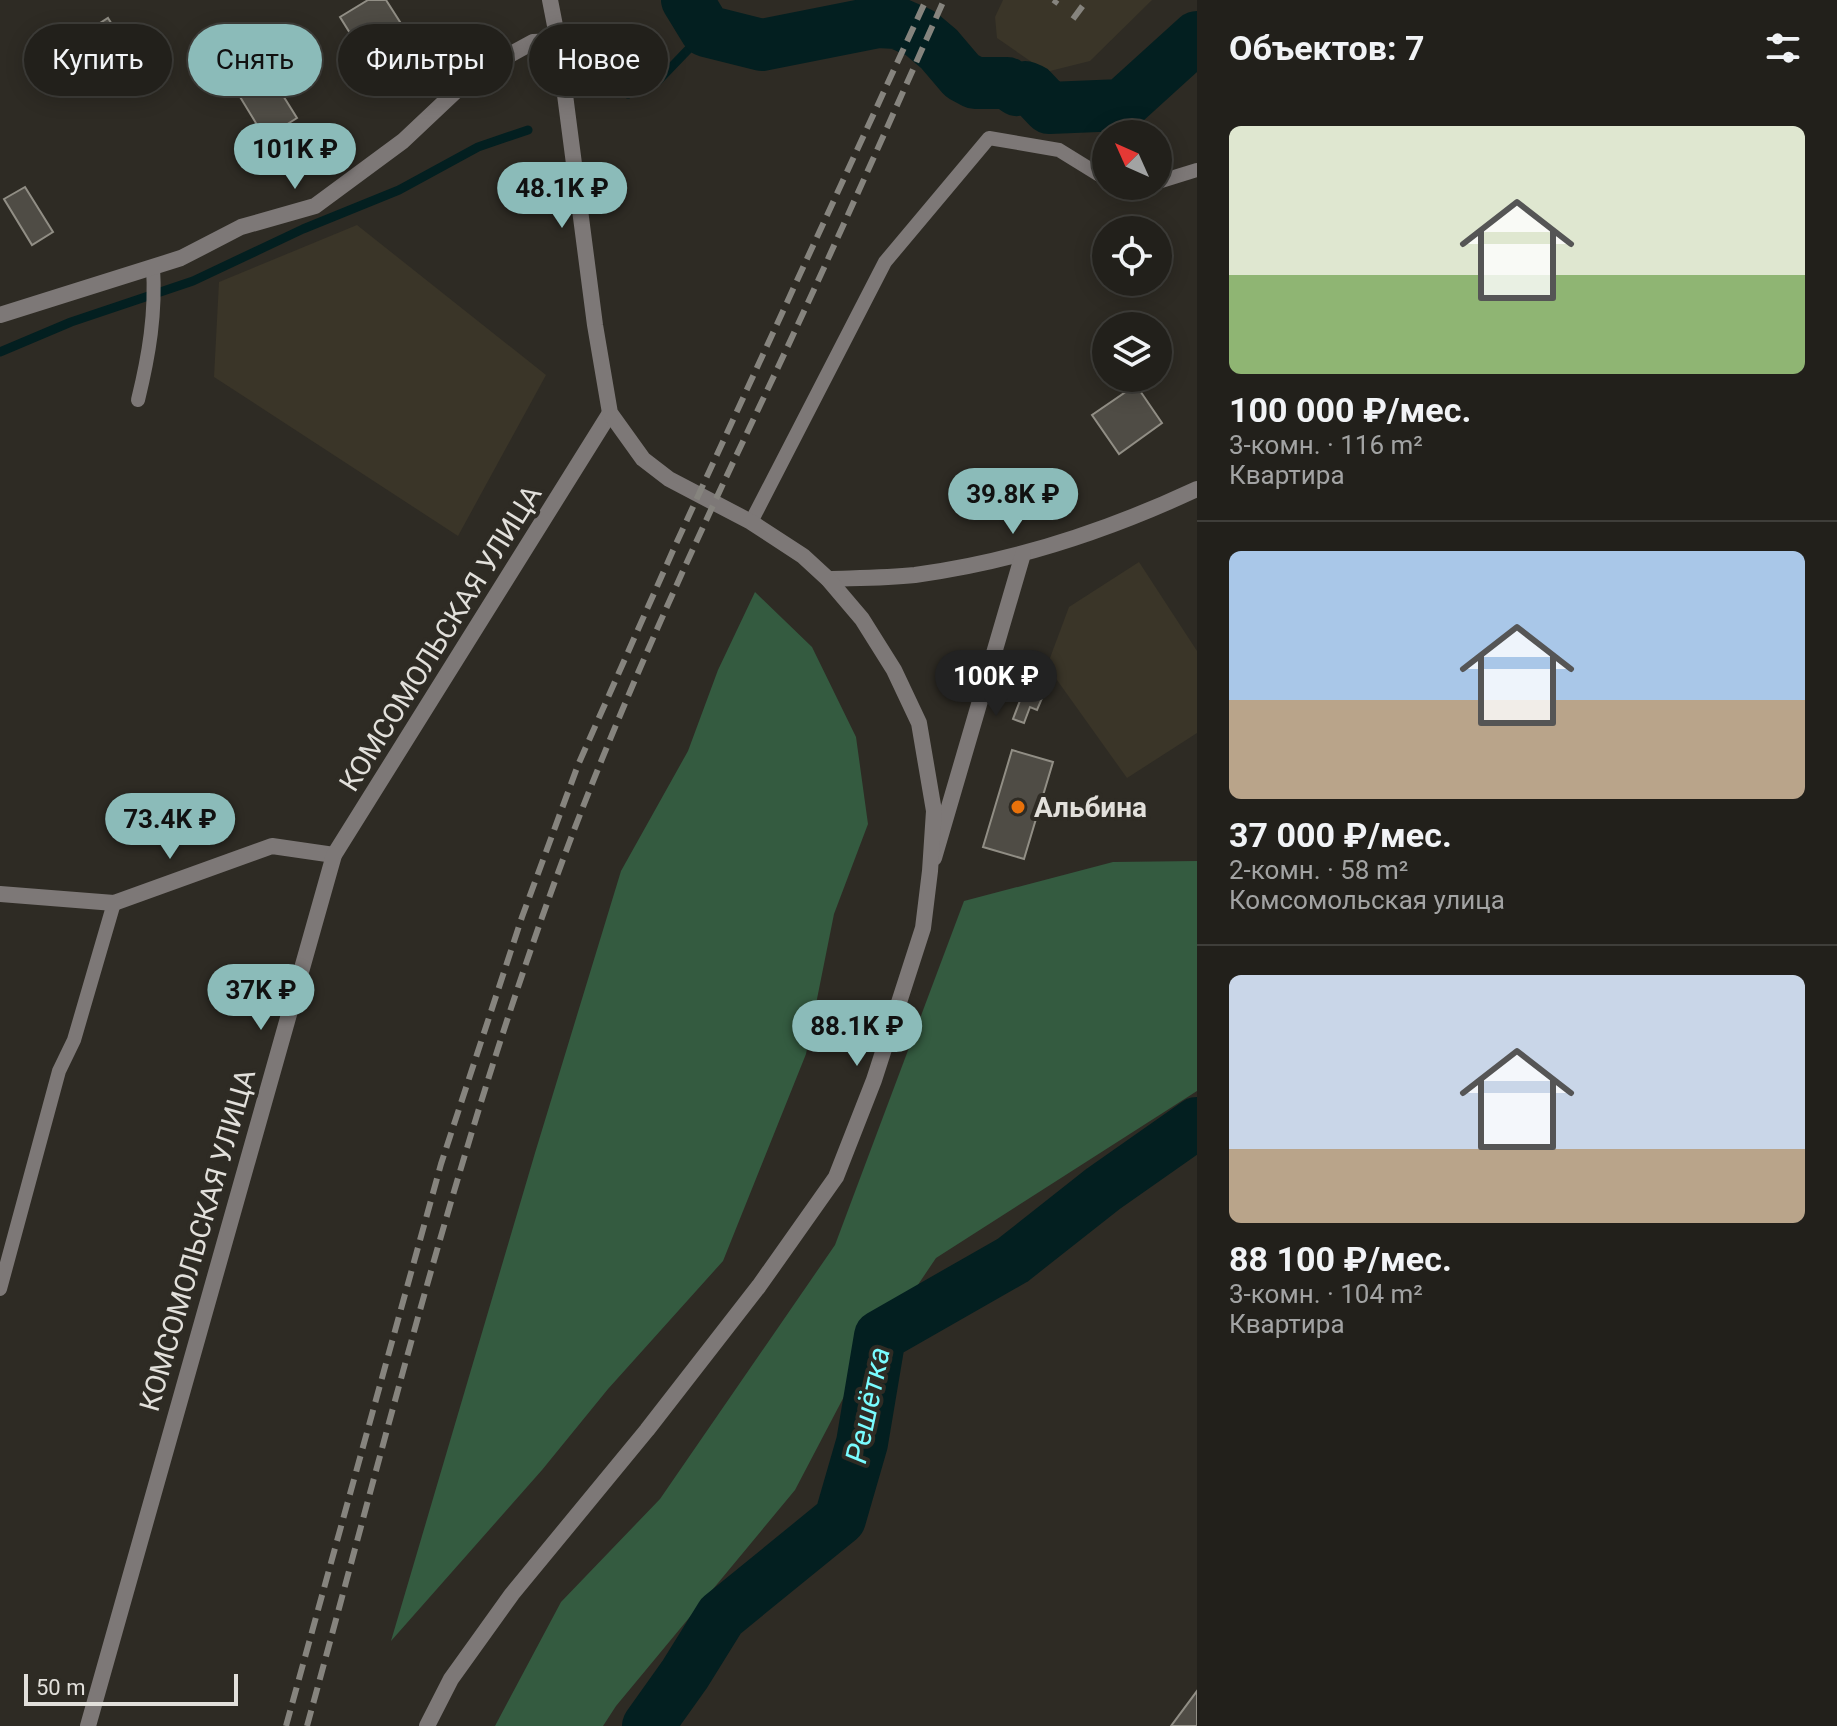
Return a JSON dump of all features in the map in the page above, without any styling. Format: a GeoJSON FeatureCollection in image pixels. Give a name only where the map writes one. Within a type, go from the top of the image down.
{"type":"FeatureCollection","features":[{"type":"Feature","properties":{"kind":"street"},"geometry":{"type":"LineString","coordinates":[[550,0],[555,24]]}},
{"type":"Feature","properties":{"kind":"street"},"geometry":{"type":"LineString","coordinates":[[0,315],[181,258],[241,227],[315,206],[403,141],[473,75],[529,44]]}},
{"type":"Feature","properties":{"kind":"street"},"geometry":{"type":"LineString","coordinates":[[427,1726],[451,1679],[512,1594],[647,1430],[759,1286],[836,1177],[874,1080],[923,928],[930,871],[934,811],[919,723],[894,670],[862,619],[828,579],[803,556],[751,522],[669,479],[652,466],[626,438],[610,413],[595,325],[565,96]]}},
{"type":"Feature","properties":{"kind":"street","name":"КОМСОМОЛЬСКАЯ УЛИЦА"},"geometry":{"type":"LineString","coordinates":[[88,1726],[334,855],[610,413]]}},
{"type":"Feature","properties":{"kind":"street"},"geometry":{"type":"LineString","coordinates":[[828,579],[914,575],[1023,554],[1103,529],[1197,489]]}},
{"type":"Feature","properties":{"kind":"street"},"geometry":{"type":"LineString","coordinates":[[930,871],[1023,554]]}},
{"type":"Feature","properties":{"kind":"street"},"geometry":{"type":"LineString","coordinates":[[0,894],[114,903],[272,846],[334,855]]}},
{"type":"Feature","properties":{"kind":"lane"},"geometry":{"type":"LineString","coordinates":[[751,522],[885,262],[989,138],[1059,150],[1092,170]]}},
{"type":"Feature","properties":{"kind":"lane"},"geometry":{"type":"LineString","coordinates":[[1172,178],[1197,170]]}},
{"type":"Feature","properties":{"kind":"lane"},"geometry":{"type":"LineString","coordinates":[[138,400],[149,355],[154,305],[153,267]]}},
{"type":"Feature","properties":{"kind":"lane"},"geometry":{"type":"LineString","coordinates":[[0,1289],[4,1258],[59,1071],[74,1040],[114,903]]}},
{"type":"Feature","properties":{"kind":"shaded area"},"geometry":{"type":"Polygon","coordinates":[[[1003,0],[1152,0],[1090,61],[1046,72],[997,38],[995,17],[1003,0]]]}},
{"type":"Feature","properties":{"kind":"shaded area"},"geometry":{"type":"Polygon","coordinates":[[[357,225],[546,375],[458,536],[214,377],[219,282],[357,225]]]}},
{"type":"Feature","properties":{"kind":"shaded area"},"geometry":{"type":"Polygon","coordinates":[[[1139,562],[1197,651],[1197,733],[1127,778],[1047,666],[1069,607],[1139,562]]]}},
{"type":"Feature","properties":{"kind":"green space"},"geometry":{"type":"Polygon","coordinates":[[[755,592],[812,647],[856,737],[868,824],[834,914],[806,1054],[723,1261],[391,1641],[621,871],[688,751],[718,670],[755,592]]]}},
{"type":"Feature","properties":{"kind":"green space"},"geometry":{"type":"Polygon","coordinates":[[[1197,861],[1197,1091],[936,1258],[849,1387],[795,1490],[616,1706],[603,1726],[495,1726],[561,1602],[660,1499],[835,1245],[964,901],[1113,862],[1197,861]]]}},
{"type":"Feature","properties":{"kind":"building"},"geometry":{"type":"Polygon","coordinates":[[[368,0],[386,0],[401,24],[344,24],[340,17],[368,0]]]}},
{"type":"Feature","properties":{"kind":"building"},"geometry":{"type":"Polygon","coordinates":[[[240,96],[283,96],[297,118],[265,138],[240,96]]]}},
{"type":"Feature","properties":{"kind":"building"},"geometry":{"type":"Polygon","coordinates":[[[25,187],[53,232],[32,245],[4,199],[25,187]]]}},
{"type":"Feature","properties":{"kind":"building"},"geometry":{"type":"Polygon","coordinates":[[[1126,392],[1141,392],[1162,423],[1119,454],[1092,415],[1126,392]]]}},
{"type":"Feature","properties":{"kind":"building"},"geometry":{"type":"Polygon","coordinates":[[[1029,677],[1048,684],[1037,710],[1030,707],[1024,723],[1013,719],[1029,677]]]}},
{"type":"Feature","properties":{"kind":"building"},"geometry":{"type":"Polygon","coordinates":[[[1012,750],[1053,762],[1024,859],[983,847],[1012,750]]]}},
{"type":"Feature","properties":{"kind":"building"},"geometry":{"type":"Polygon","coordinates":[[[1197,1691],[1197,1726],[1171,1726],[1197,1691]]]}},
{"type":"Feature","properties":{"kind":"waterway"},"geometry":{"type":"LineString","coordinates":[[687,0],[706,31],[762,45],[878,22],[897,23],[920,33],[939,49],[962,76],[975,83],[1007,83],[1017,90],[1025,87],[1049,108],[1122,105],[1197,37]]}},
{"type":"Feature","properties":{"kind":"waterway"},"geometry":{"type":"LineString","coordinates":[[668,71],[706,31]]}},
{"type":"Feature","properties":{"kind":"waterway"},"geometry":{"type":"LineString","coordinates":[[0,352],[71,322],[193,281],[303,229],[399,190],[478,147],[528,130]]}},
{"type":"Feature","properties":{"kind":"waterway","name":"Решётка"},"geometry":{"type":"LineString","coordinates":[[648,1726],[721,1616],[840,1519],[862,1443],[880,1336],[1013,1260],[1103,1189],[1197,1123]]}},
{"type":"Feature","properties":{"kind":"railway"},"geometry":{"type":"LineString","coordinates":[[286,1726],[441,1164],[522,917],[578,765],[926,0]]}},
{"type":"Feature","properties":{"kind":"railway"},"geometry":{"type":"LineString","coordinates":[[307,1726],[461,1167],[495,1057],[571,838],[663,616],[944,0]]}},
{"type":"Feature","properties":{"kind":"railway"},"geometry":{"type":"LineString","coordinates":[[1054,4],[1057,0]]}},
{"type":"Feature","properties":{"kind":"railway"},"geometry":{"type":"LineString","coordinates":[[1073,19],[1087,0]]}},
{"type":"Feature","properties":{"kind":"place","name":"Альбина"},"geometry":{"type":"Point","coordinates":[1018,807]}}]}
